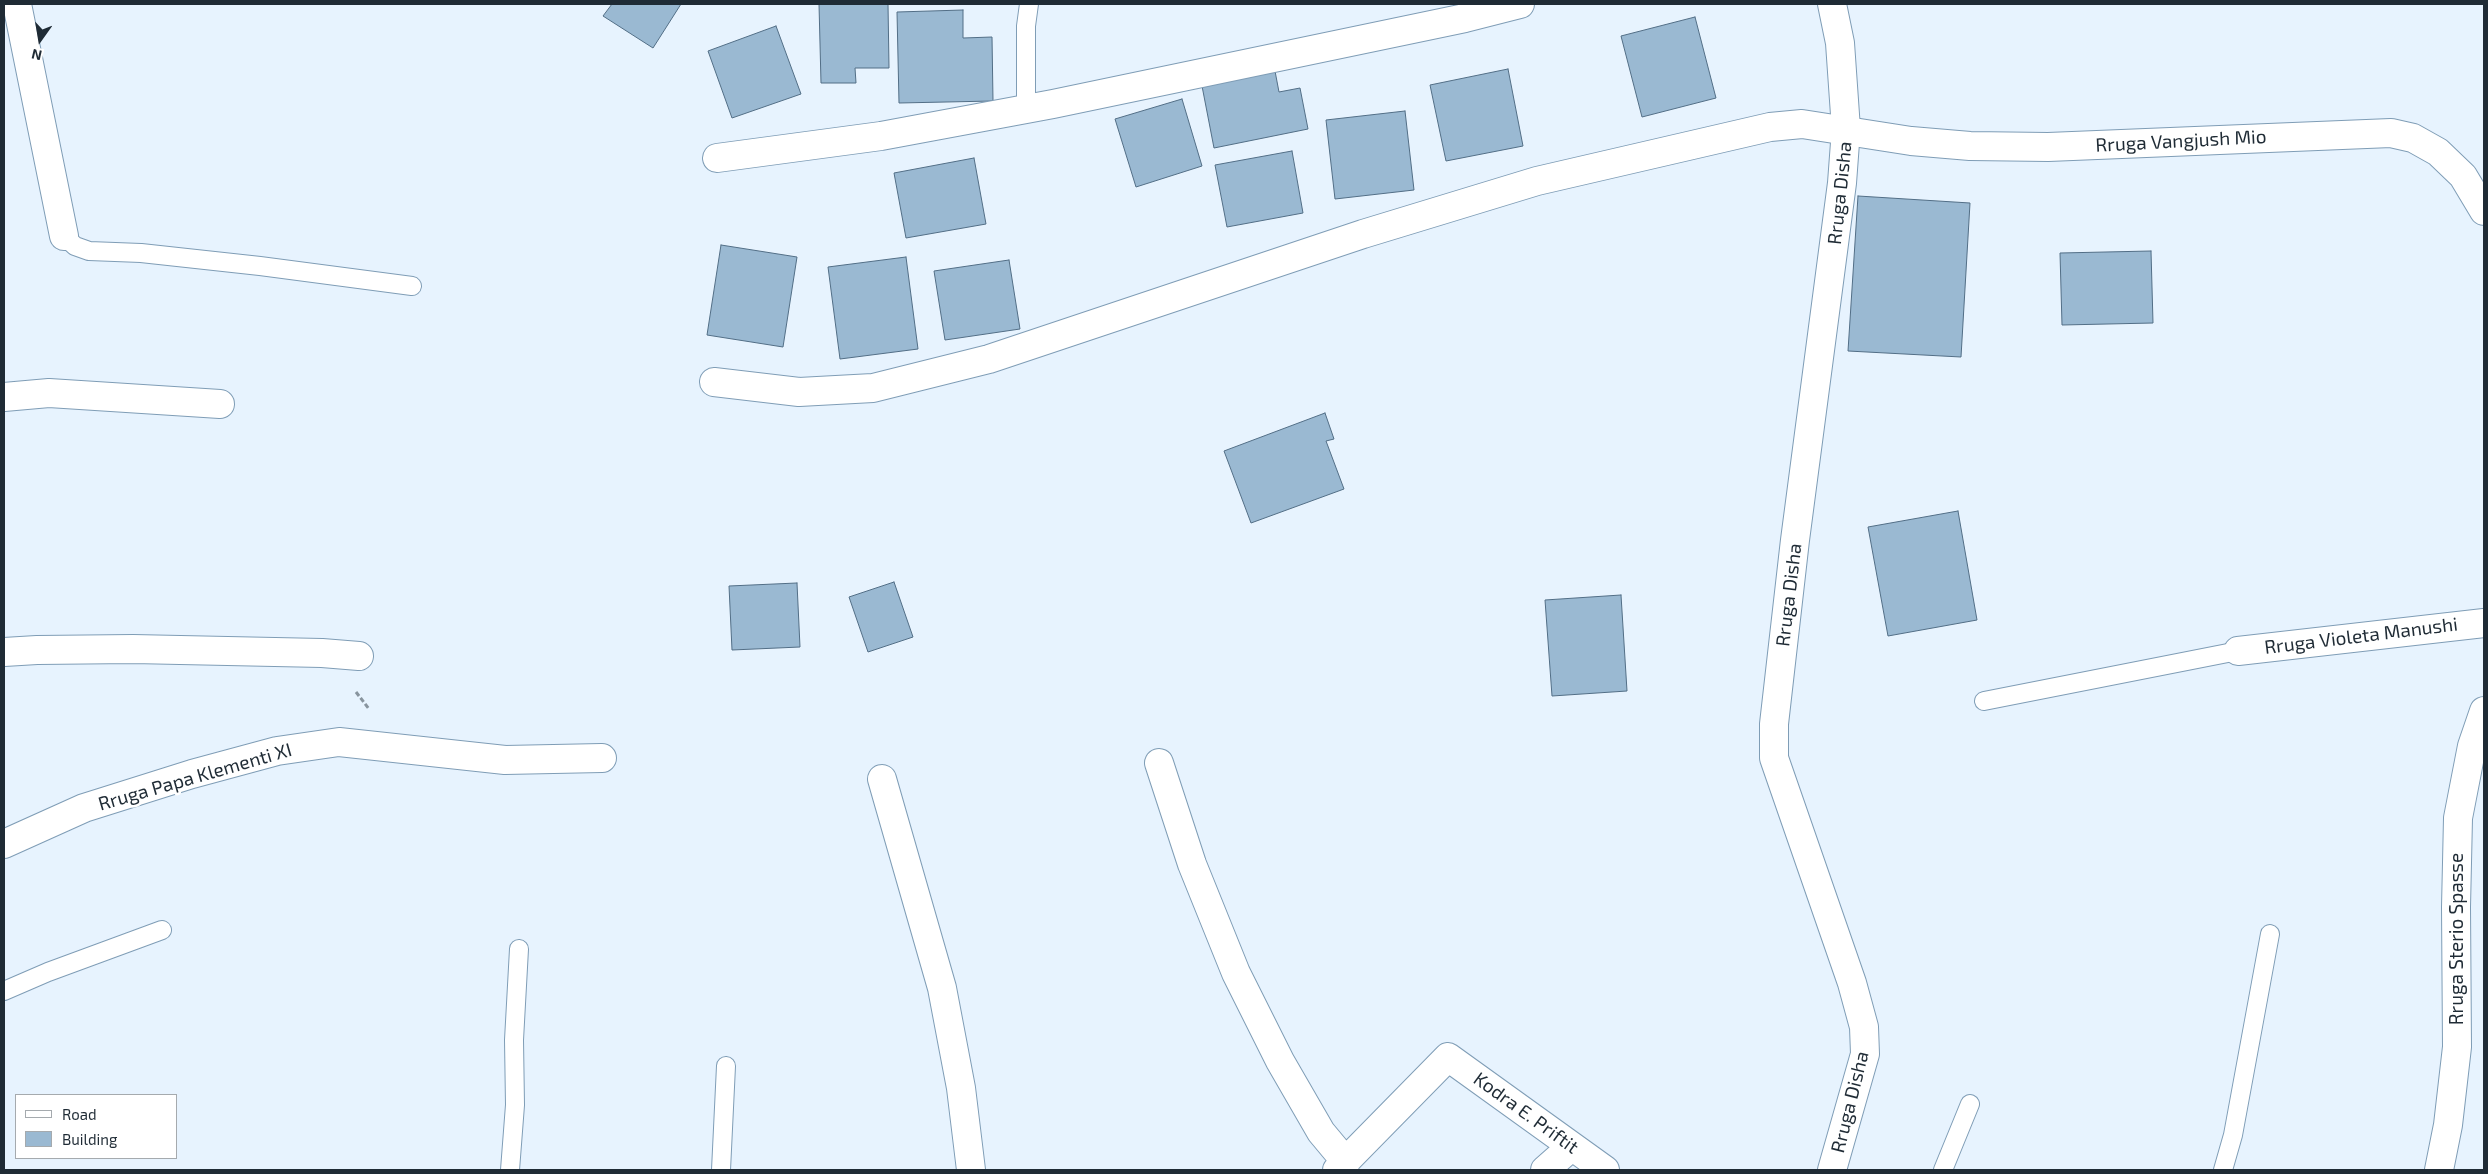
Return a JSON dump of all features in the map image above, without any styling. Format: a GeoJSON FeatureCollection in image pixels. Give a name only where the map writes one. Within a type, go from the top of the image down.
{"type":"FeatureCollection","features":[{"type":"Feature","properties":{"kind":"street"},"geometry":{"type":"LineString","coordinates":[[17,4],[64,236]]}},
{"type":"Feature","properties":{"kind":"street"},"geometry":{"type":"LineString","coordinates":[[717,158],[881,136],[1466,18],[1520,4]]}},
{"type":"Feature","properties":{"kind":"street","name":"Rruga Disha"},"geometry":{"type":"LineString","coordinates":[[1832,4],[1840,43],[1846,130],[1842,183],[1795,540],[1774,724],[1774,758],[1852,983],[1864,1027],[1866,1054],[1832,1170]]}},
{"type":"Feature","properties":{"kind":"street","name":"Rruga Vangjush Mio"},"geometry":{"type":"LineString","coordinates":[[714,382],[799,392],[873,388],[989,359],[1363,234],[1537,181],[1770,127],[1802,124],[1912,141],[2048,147],[2391,133],[2413,138],[2438,152],[2463,176],[2484,211]]}},
{"type":"Feature","properties":{"kind":"street"},"geometry":{"type":"LineString","coordinates":[[4,397],[49,393],[220,404]]}},
{"type":"Feature","properties":{"kind":"street","name":"Rruga Violeta Manushi"},"geometry":{"type":"LineString","coordinates":[[2238,651],[2484,623]]}},
{"type":"Feature","properties":{"kind":"street"},"geometry":{"type":"LineString","coordinates":[[4,652],[133,649],[350,655]]}},
{"type":"Feature","properties":{"kind":"street","name":"Rruga Sterio Spasse"},"geometry":{"type":"LineString","coordinates":[[2439,1170],[2448,1126],[2457,1047],[2456,907],[2458,818],[2472,746],[2484,711]]}},
{"type":"Feature","properties":{"kind":"street","name":"Rruga Papa Klementi XI"},"geometry":{"type":"LineString","coordinates":[[4,844],[84,808],[192,774],[277,751],[339,742],[504,760],[602,758]]}},
{"type":"Feature","properties":{"kind":"street"},"geometry":{"type":"LineString","coordinates":[[1159,763],[1192,864],[1236,973],[1280,1061],[1342,1166]]}},
{"type":"Feature","properties":{"kind":"street"},"geometry":{"type":"LineString","coordinates":[[882,780],[942,988],[961,1088],[970,1170]]}},
{"type":"Feature","properties":{"kind":"street","name":"Kodra E. Priftit"},"geometry":{"type":"LineString","coordinates":[[1342,1166],[1448,1056],[1605,1170]]}},
{"type":"Feature","properties":{"kind":"street"},"geometry":{"type":"LineString","coordinates":[[1544,1170],[1571,1147]]}},
{"type":"Feature","properties":{"kind":"lane"},"geometry":{"type":"LineString","coordinates":[[1026,108],[1026,26],[1029,4]]}},
{"type":"Feature","properties":{"kind":"lane"},"geometry":{"type":"LineString","coordinates":[[64,236],[75,246],[89,251],[141,253],[412,286]]}},
{"type":"Feature","properties":{"kind":"lane"},"geometry":{"type":"LineString","coordinates":[[1984,701],[2238,651]]}},
{"type":"Feature","properties":{"kind":"lane"},"geometry":{"type":"LineString","coordinates":[[4,991],[48,972],[162,930]]}},
{"type":"Feature","properties":{"kind":"lane"},"geometry":{"type":"LineString","coordinates":[[2223,1170],[2232,1135],[2270,934]]}},
{"type":"Feature","properties":{"kind":"lane"},"geometry":{"type":"LineString","coordinates":[[510,1170],[515,1105],[514,1040],[519,949]]}},
{"type":"Feature","properties":{"kind":"lane"},"geometry":{"type":"LineString","coordinates":[[721,1170],[726,1066]]}},
{"type":"Feature","properties":{"kind":"lane"},"geometry":{"type":"LineString","coordinates":[[1943,1170],[1970,1104]]}},
{"type":"Feature","properties":{"kind":"path"},"geometry":{"type":"LineString","coordinates":[[350,655],[345,677],[367,705],[374,720],[376,745]]}},
{"type":"Feature","properties":{"kind":"building"},"geometry":{"type":"Polygon","coordinates":[[[612,4],[681,4],[653,48],[603,16],[612,4]]]}},
{"type":"Feature","properties":{"kind":"building"},"geometry":{"type":"Polygon","coordinates":[[[819,4],[888,4],[889,68],[855,68],[856,83],[821,83],[819,4]]]}},
{"type":"Feature","properties":{"kind":"building"},"geometry":{"type":"Polygon","coordinates":[[[963,10],[963,38],[992,37],[993,101],[899,103],[897,12],[963,10]]]}},
{"type":"Feature","properties":{"kind":"building"},"geometry":{"type":"Polygon","coordinates":[[[1695,17],[1716,98],[1642,117],[1621,36],[1695,17]]]}},
{"type":"Feature","properties":{"kind":"building"},"geometry":{"type":"Polygon","coordinates":[[[776,26],[801,94],[732,118],[708,51],[776,26]]]}},
{"type":"Feature","properties":{"kind":"building"},"geometry":{"type":"Polygon","coordinates":[[[1508,69],[1523,146],[1446,161],[1430,85],[1508,69]]]}},
{"type":"Feature","properties":{"kind":"building"},"geometry":{"type":"Polygon","coordinates":[[[1275,71],[1279,92],[1300,88],[1308,129],[1214,148],[1202,86],[1275,71]]]}},
{"type":"Feature","properties":{"kind":"building"},"geometry":{"type":"Polygon","coordinates":[[[1182,99],[1202,166],[1136,187],[1115,119],[1182,99]]]}},
{"type":"Feature","properties":{"kind":"building"},"geometry":{"type":"Polygon","coordinates":[[[1405,111],[1414,190],[1335,199],[1326,120],[1405,111]]]}},
{"type":"Feature","properties":{"kind":"building"},"geometry":{"type":"Polygon","coordinates":[[[1292,151],[1303,213],[1227,227],[1215,165],[1292,151]]]}},
{"type":"Feature","properties":{"kind":"building"},"geometry":{"type":"Polygon","coordinates":[[[974,158],[986,224],[906,238],[894,173],[974,158]]]}},
{"type":"Feature","properties":{"kind":"building"},"geometry":{"type":"Polygon","coordinates":[[[1858,196],[1970,203],[1961,357],[1848,351],[1858,196]]]}},
{"type":"Feature","properties":{"kind":"building"},"geometry":{"type":"Polygon","coordinates":[[[721,245],[797,257],[783,347],[707,335],[721,245]]]}},
{"type":"Feature","properties":{"kind":"building"},"geometry":{"type":"Polygon","coordinates":[[[2151,251],[2153,323],[2062,325],[2060,253],[2151,251]]]}},
{"type":"Feature","properties":{"kind":"building"},"geometry":{"type":"Polygon","coordinates":[[[906,257],[918,349],[840,359],[828,267],[906,257]]]}},
{"type":"Feature","properties":{"kind":"building"},"geometry":{"type":"Polygon","coordinates":[[[1009,260],[1020,329],[945,340],[934,271],[1009,260]]]}},
{"type":"Feature","properties":{"kind":"building"},"geometry":{"type":"Polygon","coordinates":[[[1325,413],[1334,439],[1326,441],[1344,489],[1251,523],[1224,451],[1325,413]]]}},
{"type":"Feature","properties":{"kind":"building"},"geometry":{"type":"Polygon","coordinates":[[[1958,511],[1977,620],[1888,636],[1868,527],[1958,511]]]}},
{"type":"Feature","properties":{"kind":"building"},"geometry":{"type":"Polygon","coordinates":[[[894,582],[913,637],[868,652],[849,597],[894,582]]]}},
{"type":"Feature","properties":{"kind":"building"},"geometry":{"type":"Polygon","coordinates":[[[797,583],[800,647],[732,650],[729,586],[797,583]]]}},
{"type":"Feature","properties":{"kind":"building"},"geometry":{"type":"Polygon","coordinates":[[[1621,595],[1627,691],[1552,696],[1545,600],[1621,595]]]}}]}
